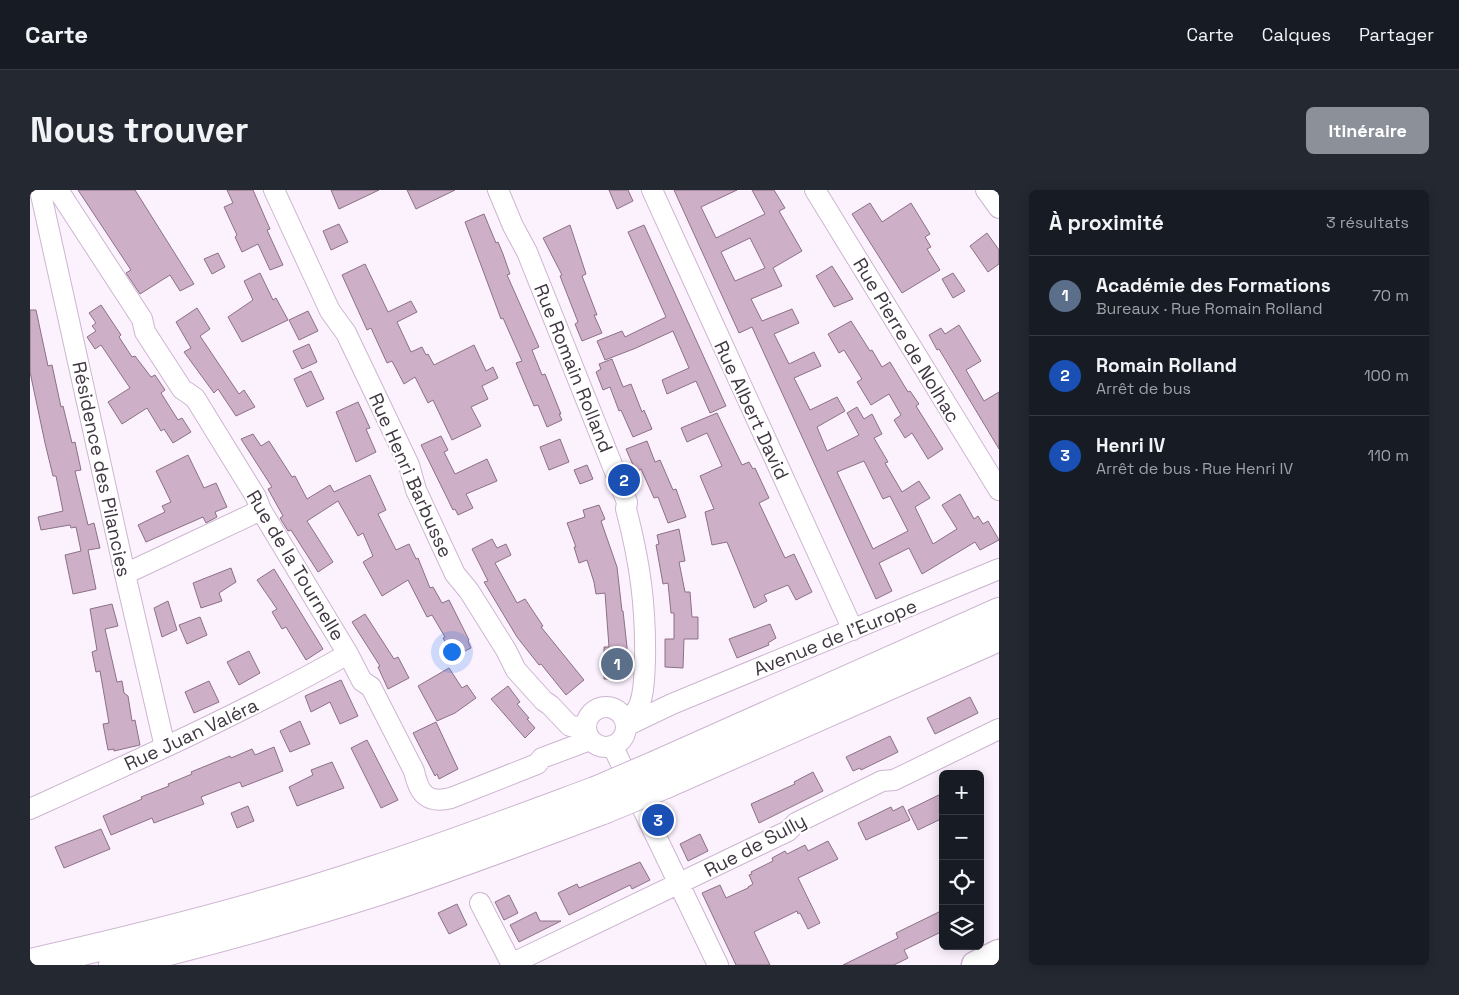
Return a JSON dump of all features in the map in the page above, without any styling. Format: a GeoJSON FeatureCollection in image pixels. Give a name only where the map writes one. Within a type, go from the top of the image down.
{"type":"FeatureCollection","features":[{"type":"Feature","properties":{"kind":"highway"},"geometry":{"type":"LineString","coordinates":[[662,774],[999,612]]}},
{"type":"Feature","properties":{"kind":"highway"},"geometry":{"type":"LineString","coordinates":[[113,965],[225,937],[379,891],[478,857],[599,800],[999,637]]}},
{"type":"Feature","properties":{"kind":"highway"},"geometry":{"type":"LineString","coordinates":[[30,963],[176,928],[274,901],[373,871],[470,838],[599,800]]}},
{"type":"Feature","properties":{"kind":"main road"},"geometry":{"type":"LineString","coordinates":[[975,965],[999,954]]}},
{"type":"Feature","properties":{"kind":"street","name":"Résidence des Pilancies"},"geometry":{"type":"LineString","coordinates":[[40,190],[165,747]]}},
{"type":"Feature","properties":{"kind":"street","name":"Rue de la Tournelle"},"geometry":{"type":"LineString","coordinates":[[58,190],[142,319],[144,332],[182,389],[195,398],[256,497],[261,510],[348,654],[362,681],[371,687],[414,771],[416,781],[423,794],[431,800],[441,801],[451,798],[537,764],[542,758],[588,734]]}},
{"type":"Feature","properties":{"kind":"street","name":"Rue Henri Barbusse"},"geometry":{"type":"LineString","coordinates":[[274,190],[330,311],[346,333],[409,465],[416,490],[455,574],[469,591],[506,650],[516,670],[570,726],[588,734]]}},
{"type":"Feature","properties":{"kind":"street","name":"Rue Romain Rolland"},"geometry":{"type":"LineString","coordinates":[[498,190],[513,226],[527,252],[627,502],[626,509],[638,559],[645,646],[644,687],[640,702],[626,716]]}},
{"type":"Feature","properties":{"kind":"street","name":"Rue Albert David"},"geometry":{"type":"LineString","coordinates":[[652,190],[853,630]]}},
{"type":"Feature","properties":{"kind":"street","name":"Rue Pierre de Nolhac"},"geometry":{"type":"LineString","coordinates":[[816,190],[999,490]]}},
{"type":"Feature","properties":{"kind":"street"},"geometry":{"type":"LineString","coordinates":[[986,190],[999,208]]}},
{"type":"Feature","properties":{"kind":"street"},"geometry":{"type":"LineString","coordinates":[[125,574],[261,510]]}},
{"type":"Feature","properties":{"kind":"street","name":"Avenue de l'Europe"},"geometry":{"type":"LineString","coordinates":[[626,716],[666,706],[999,569]]}},
{"type":"Feature","properties":{"kind":"street","name":"Rue Juan Valéra"},"geometry":{"type":"LineString","coordinates":[[30,808],[262,701],[348,654]]}},
{"type":"Feature","properties":{"kind":"street"},"geometry":{"type":"LineString","coordinates":[[644,687],[656,700],[666,706]]}},
{"type":"Feature","properties":{"kind":"street"},"geometry":{"type":"LineString","coordinates":[[612,708],[626,716],[625,735],[613,747],[596,745],[588,734],[588,716],[597,709],[612,708]]}},
{"type":"Feature","properties":{"kind":"street","name":"Rue de Sully"},"geometry":{"type":"LineString","coordinates":[[511,965],[788,831],[796,823],[882,781],[894,780],[999,729]]}},
{"type":"Feature","properties":{"kind":"street"},"geometry":{"type":"LineString","coordinates":[[613,747],[718,965]]}},
{"type":"Feature","properties":{"kind":"street"},"geometry":{"type":"LineString","coordinates":[[480,903],[511,965]]}},
{"type":"Feature","properties":{"kind":"building"},"geometry":{"type":"Polygon","coordinates":[[[78,190],[135,190],[194,284],[180,291],[170,275],[140,294],[126,273],[131,270],[78,190]]]}},
{"type":"Feature","properties":{"kind":"building"},"geometry":{"type":"Polygon","coordinates":[[[227,190],[253,190],[270,229],[267,230],[283,265],[270,270],[258,244],[242,252],[235,237],[237,235],[224,207],[233,203],[227,190]]]}},
{"type":"Feature","properties":{"kind":"building"},"geometry":{"type":"Polygon","coordinates":[[[331,190],[379,190],[339,209],[331,190]]]}},
{"type":"Feature","properties":{"kind":"building"},"geometry":{"type":"Polygon","coordinates":[[[407,190],[455,190],[416,209],[407,190]]]}},
{"type":"Feature","properties":{"kind":"building"},"geometry":{"type":"Polygon","coordinates":[[[609,190],[628,190],[633,201],[617,209],[609,190]]]}},
{"type":"Feature","properties":{"kind":"building"},"geometry":{"type":"Polygon","coordinates":[[[674,190],[737,190],[701,207],[716,238],[765,214],[752,190],[774,190],[785,208],[779,211],[802,251],[773,268],[782,286],[751,299],[762,321],[792,309],[799,323],[774,334],[789,364],[814,352],[821,366],[794,378],[810,410],[837,397],[845,411],[817,427],[827,451],[859,435],[847,413],[857,407],[864,419],[872,414],[882,434],[874,438],[888,462],[885,463],[902,492],[919,481],[930,498],[915,507],[933,544],[957,529],[942,505],[960,494],[974,519],[978,516],[983,524],[988,521],[999,540],[980,550],[975,542],[922,574],[909,548],[879,563],[892,591],[876,599],[752,327],[739,333],[674,190]],[[750,238],[721,252],[735,281],[765,268],[750,238]],[[864,461],[837,472],[873,549],[908,531],[890,496],[883,499],[864,461]]]}},
{"type":"Feature","properties":{"kind":"building"},"geometry":{"type":"Polygon","coordinates":[[[870,203],[882,222],[911,203],[930,234],[925,237],[931,247],[927,249],[940,270],[902,293],[852,214],[870,203]]]}},
{"type":"Feature","properties":{"kind":"building"},"geometry":{"type":"Polygon","coordinates":[[[484,214],[496,243],[498,242],[503,254],[510,274],[507,275],[539,347],[532,350],[542,375],[545,374],[561,414],[559,414],[562,420],[547,427],[538,405],[534,406],[516,363],[522,361],[503,318],[501,319],[465,222],[484,214]]]}},
{"type":"Feature","properties":{"kind":"building"},"geometry":{"type":"Polygon","coordinates":[[[339,224],[348,242],[331,250],[323,231],[339,224]]]}},
{"type":"Feature","properties":{"kind":"building"},"geometry":{"type":"Polygon","coordinates":[[[570,225],[586,274],[582,276],[597,315],[594,315],[602,333],[582,341],[575,324],[578,322],[560,276],[562,275],[543,238],[570,225]]]}},
{"type":"Feature","properties":{"kind":"building"},"geometry":{"type":"Polygon","coordinates":[[[644,225],[726,406],[710,413],[696,381],[667,394],[662,380],[689,368],[673,331],[605,360],[597,341],[622,331],[625,337],[666,317],[628,232],[644,225]]]}},
{"type":"Feature","properties":{"kind":"building"},"geometry":{"type":"Polygon","coordinates":[[[987,233],[999,250],[999,264],[988,272],[970,246],[987,233]]]}},
{"type":"Feature","properties":{"kind":"building"},"geometry":{"type":"Polygon","coordinates":[[[218,253],[225,267],[212,274],[204,259],[218,253]]]}},
{"type":"Feature","properties":{"kind":"building"},"geometry":{"type":"Polygon","coordinates":[[[365,264],[388,312],[411,301],[417,312],[397,322],[411,352],[422,347],[434,365],[474,345],[486,371],[493,367],[498,378],[482,386],[488,399],[471,407],[481,426],[452,440],[433,400],[428,403],[415,377],[404,384],[392,361],[387,363],[371,328],[367,330],[342,275],[365,264]]]}},
{"type":"Feature","properties":{"kind":"building"},"geometry":{"type":"Polygon","coordinates":[[[832,266],[853,299],[834,307],[816,276],[832,266]]]}},
{"type":"Feature","properties":{"kind":"building"},"geometry":{"type":"Polygon","coordinates":[[[260,273],[273,300],[276,298],[288,320],[242,342],[228,317],[253,300],[244,281],[260,273]]]}},
{"type":"Feature","properties":{"kind":"building"},"geometry":{"type":"Polygon","coordinates":[[[953,273],[965,291],[953,298],[942,279],[953,273]]]}},
{"type":"Feature","properties":{"kind":"building"},"geometry":{"type":"Polygon","coordinates":[[[101,305],[121,335],[119,337],[132,357],[135,356],[151,377],[155,375],[165,390],[161,393],[178,420],[182,418],[191,432],[173,443],[164,429],[161,431],[147,408],[122,424],[108,402],[130,388],[101,345],[95,349],[87,337],[96,331],[92,326],[96,323],[89,313],[101,305]]]}},
{"type":"Feature","properties":{"kind":"building"},"geometry":{"type":"Polygon","coordinates":[[[197,308],[210,329],[200,336],[239,394],[244,390],[255,407],[236,416],[218,389],[214,393],[184,352],[191,348],[176,322],[197,308]]]}},
{"type":"Feature","properties":{"kind":"building"},"geometry":{"type":"Polygon","coordinates":[[[30,310],[36,310],[48,366],[52,365],[61,407],[63,406],[72,443],[75,442],[81,470],[75,471],[88,525],[94,523],[100,548],[88,550],[96,589],[73,594],[65,555],[81,551],[76,527],[71,528],[70,525],[41,530],[38,517],[63,511],[56,476],[53,476],[45,443],[30,372],[30,310]]]}},
{"type":"Feature","properties":{"kind":"building"},"geometry":{"type":"Polygon","coordinates":[[[308,311],[318,331],[299,340],[289,320],[308,311]]]}},
{"type":"Feature","properties":{"kind":"building"},"geometry":{"type":"Polygon","coordinates":[[[851,321],[882,367],[890,362],[908,392],[910,391],[919,404],[916,406],[943,449],[928,459],[912,433],[905,438],[894,420],[901,415],[889,394],[871,405],[857,382],[862,379],[844,350],[839,353],[828,334],[851,321]]]}},
{"type":"Feature","properties":{"kind":"building"},"geometry":{"type":"Polygon","coordinates":[[[959,325],[981,361],[966,370],[984,401],[999,392],[999,449],[929,335],[941,328],[945,334],[959,325]]]}},
{"type":"Feature","properties":{"kind":"building"},"geometry":{"type":"Polygon","coordinates":[[[309,344],[317,362],[302,369],[293,351],[309,344]]]}},
{"type":"Feature","properties":{"kind":"building"},"geometry":{"type":"Polygon","coordinates":[[[612,359],[623,387],[631,384],[642,412],[644,410],[652,429],[633,437],[621,410],[619,411],[610,387],[603,390],[596,372],[601,369],[599,364],[612,359]]]}},
{"type":"Feature","properties":{"kind":"building"},"geometry":{"type":"Polygon","coordinates":[[[311,371],[324,399],[307,407],[294,379],[311,371]]]}},
{"type":"Feature","properties":{"kind":"building"},"geometry":{"type":"Polygon","coordinates":[[[358,402],[370,428],[366,429],[376,452],[356,462],[336,412],[358,402]]]}},
{"type":"Feature","properties":{"kind":"building"},"geometry":{"type":"Polygon","coordinates":[[[717,413],[742,465],[749,462],[753,469],[755,468],[769,498],[759,503],[785,558],[794,554],[812,592],[796,600],[788,585],[764,595],[767,601],[754,608],[727,542],[712,545],[705,512],[714,509],[700,476],[722,466],[707,433],[687,442],[681,428],[717,413]]]}},
{"type":"Feature","properties":{"kind":"building"},"geometry":{"type":"Polygon","coordinates":[[[253,434],[261,446],[269,441],[292,477],[295,476],[307,499],[330,485],[334,492],[370,475],[386,510],[378,514],[396,550],[409,544],[416,559],[418,558],[430,588],[433,587],[442,603],[449,600],[469,640],[471,648],[453,657],[443,638],[445,637],[432,615],[427,617],[408,580],[382,596],[363,562],[373,556],[363,533],[358,536],[338,501],[307,521],[333,562],[318,572],[291,530],[288,531],[280,518],[283,516],[268,489],[272,487],[241,439],[253,434]]]}},
{"type":"Feature","properties":{"kind":"building"},"geometry":{"type":"Polygon","coordinates":[[[441,436],[448,450],[444,452],[455,474],[487,459],[497,481],[466,494],[473,508],[458,515],[455,509],[453,510],[421,445],[441,436]]]}},
{"type":"Feature","properties":{"kind":"building"},"geometry":{"type":"Polygon","coordinates":[[[560,439],[569,462],[549,470],[540,447],[560,439]]]}},
{"type":"Feature","properties":{"kind":"building"},"geometry":{"type":"Polygon","coordinates":[[[647,441],[655,462],[660,460],[673,490],[676,489],[686,517],[668,523],[658,497],[654,498],[641,469],[636,472],[626,449],[647,441]]]}},
{"type":"Feature","properties":{"kind":"building"},"geometry":{"type":"Polygon","coordinates":[[[188,455],[204,488],[216,483],[227,507],[215,512],[217,517],[206,523],[203,517],[146,542],[138,525],[165,512],[162,506],[171,502],[156,471],[188,455]]]}},
{"type":"Feature","properties":{"kind":"building"},"geometry":{"type":"Polygon","coordinates":[[[587,465],[593,479],[580,484],[574,470],[587,465]]]}},
{"type":"Feature","properties":{"kind":"building"},"geometry":{"type":"Polygon","coordinates":[[[599,505],[605,519],[601,521],[617,567],[627,647],[625,679],[604,679],[604,647],[609,647],[605,593],[596,594],[587,560],[579,563],[574,547],[576,547],[567,523],[585,517],[583,510],[599,505]]]}},
{"type":"Feature","properties":{"kind":"building"},"geometry":{"type":"Polygon","coordinates":[[[679,529],[685,561],[679,562],[685,592],[690,592],[692,617],[698,617],[698,639],[684,639],[683,668],[665,667],[665,639],[674,639],[674,613],[671,613],[668,583],[663,584],[656,545],[659,544],[657,535],[679,529]]]}},
{"type":"Feature","properties":{"kind":"building"},"geometry":{"type":"Polygon","coordinates":[[[492,539],[497,548],[506,544],[511,555],[495,563],[517,603],[525,599],[543,626],[541,627],[584,680],[566,695],[517,637],[484,582],[488,581],[472,549],[492,539]]]}},
{"type":"Feature","properties":{"kind":"building"},"geometry":{"type":"Polygon","coordinates":[[[231,568],[236,582],[219,593],[222,601],[201,608],[193,583],[231,568]]]}},
{"type":"Feature","properties":{"kind":"building"},"geometry":{"type":"Polygon","coordinates":[[[274,569],[323,649],[306,660],[286,627],[282,629],[272,612],[277,609],[257,580],[274,569]]]}},
{"type":"Feature","properties":{"kind":"building"},"geometry":{"type":"Polygon","coordinates":[[[168,601],[177,630],[162,637],[154,608],[168,601]]]}},
{"type":"Feature","properties":{"kind":"building"},"geometry":{"type":"Polygon","coordinates":[[[112,604],[118,626],[105,629],[117,682],[122,681],[124,693],[128,696],[132,721],[135,720],[140,745],[114,751],[114,749],[108,750],[103,724],[109,723],[100,671],[96,672],[92,652],[97,650],[90,609],[112,604]]]}},
{"type":"Feature","properties":{"kind":"building"},"geometry":{"type":"Polygon","coordinates":[[[365,614],[394,659],[398,657],[409,678],[388,689],[378,667],[380,666],[352,622],[365,614]]]}},
{"type":"Feature","properties":{"kind":"building"},"geometry":{"type":"Polygon","coordinates":[[[200,617],[207,635],[187,644],[179,625],[200,617]]]}},
{"type":"Feature","properties":{"kind":"building"},"geometry":{"type":"Polygon","coordinates":[[[770,624],[776,638],[768,643],[769,645],[737,658],[729,639],[770,624]]]}},
{"type":"Feature","properties":{"kind":"building"},"geometry":{"type":"Polygon","coordinates":[[[249,651],[260,673],[239,685],[227,662],[249,651]]]}},
{"type":"Feature","properties":{"kind":"building"},"geometry":{"type":"Polygon","coordinates":[[[449,668],[462,688],[467,685],[476,698],[455,713],[437,721],[418,686],[449,668]]]}},
{"type":"Feature","properties":{"kind":"building"},"geometry":{"type":"Polygon","coordinates":[[[341,680],[358,716],[340,724],[330,702],[311,712],[305,696],[341,680]]]}},
{"type":"Feature","properties":{"kind":"building"},"geometry":{"type":"Polygon","coordinates":[[[209,681],[219,702],[194,713],[185,692],[209,681]]]}},
{"type":"Feature","properties":{"kind":"building"},"geometry":{"type":"Polygon","coordinates":[[[508,686],[520,702],[517,704],[535,728],[525,738],[491,699],[508,686]]]}},
{"type":"Feature","properties":{"kind":"building"},"geometry":{"type":"Polygon","coordinates":[[[970,697],[978,713],[935,734],[927,718],[970,697]]]}},
{"type":"Feature","properties":{"kind":"building"},"geometry":{"type":"Polygon","coordinates":[[[300,721],[310,744],[290,752],[280,731],[300,721]]]}},
{"type":"Feature","properties":{"kind":"building"},"geometry":{"type":"Polygon","coordinates":[[[436,722],[458,769],[439,779],[437,774],[435,776],[413,733],[436,722]]]}},
{"type":"Feature","properties":{"kind":"building"},"geometry":{"type":"Polygon","coordinates":[[[890,736],[898,752],[861,770],[860,768],[853,771],[846,757],[890,736]]]}},
{"type":"Feature","properties":{"kind":"building"},"geometry":{"type":"Polygon","coordinates":[[[367,740],[398,800],[381,808],[351,748],[367,740]]]}},
{"type":"Feature","properties":{"kind":"building"},"geometry":{"type":"Polygon","coordinates":[[[274,747],[283,771],[242,787],[240,782],[201,797],[204,804],[154,823],[152,818],[111,835],[103,816],[142,799],[141,797],[169,786],[168,784],[192,774],[191,772],[230,756],[231,758],[252,749],[255,755],[274,747]]]}},
{"type":"Feature","properties":{"kind":"building"},"geometry":{"type":"Polygon","coordinates":[[[332,762],[344,788],[297,806],[289,787],[313,775],[311,770],[332,762]]]}},
{"type":"Feature","properties":{"kind":"building"},"geometry":{"type":"Polygon","coordinates":[[[813,772],[823,791],[759,823],[751,804],[795,784],[794,782],[813,772]]]}},
{"type":"Feature","properties":{"kind":"building"},"geometry":{"type":"Polygon","coordinates":[[[939,795],[939,820],[918,830],[908,810],[939,795]]]}},
{"type":"Feature","properties":{"kind":"building"},"geometry":{"type":"Polygon","coordinates":[[[248,806],[254,821],[237,828],[231,813],[248,806]]]}},
{"type":"Feature","properties":{"kind":"building"},"geometry":{"type":"Polygon","coordinates":[[[903,806],[910,820],[866,840],[858,823],[891,807],[893,811],[903,806]]]}},
{"type":"Feature","properties":{"kind":"building"},"geometry":{"type":"Polygon","coordinates":[[[101,829],[110,849],[64,868],[55,847],[101,829]]]}},
{"type":"Feature","properties":{"kind":"building"},"geometry":{"type":"Polygon","coordinates":[[[700,834],[708,851],[688,861],[680,844],[700,834]]]}},
{"type":"Feature","properties":{"kind":"building"},"geometry":{"type":"Polygon","coordinates":[[[828,841],[838,859],[798,878],[820,923],[808,929],[800,913],[798,914],[797,911],[754,932],[770,965],[736,965],[702,893],[720,885],[726,898],[753,884],[749,875],[752,874],[751,872],[773,861],[772,858],[785,851],[787,854],[805,845],[808,851],[828,841]]]}},
{"type":"Feature","properties":{"kind":"building"},"geometry":{"type":"Polygon","coordinates":[[[640,862],[650,880],[632,889],[630,885],[569,915],[558,893],[577,884],[579,888],[640,862]]]}},
{"type":"Feature","properties":{"kind":"building"},"geometry":{"type":"Polygon","coordinates":[[[509,895],[518,913],[504,920],[495,902],[509,895]]]}},
{"type":"Feature","properties":{"kind":"building"},"geometry":{"type":"Polygon","coordinates":[[[457,904],[467,925],[449,934],[438,913],[457,904]]]}},
{"type":"Feature","properties":{"kind":"building"},"geometry":{"type":"Polygon","coordinates":[[[536,912],[540,921],[561,921],[519,942],[510,925],[536,912]]]}},
{"type":"Feature","properties":{"kind":"building"},"geometry":{"type":"Polygon","coordinates":[[[939,912],[939,933],[904,950],[908,958],[894,965],[843,965],[898,938],[896,933],[939,912]]]}},
{"type":"Feature","properties":{"kind":"place","name":"Romain Rolland"},"geometry":{"type":"Point","coordinates":[624,480]}},
{"type":"Feature","properties":{"kind":"place","name":"Académie des Formations"},"geometry":{"type":"Point","coordinates":[617,664]}},
{"type":"Feature","properties":{"kind":"place","name":"Henri IV"},"geometry":{"type":"Point","coordinates":[658,820]}}]}
